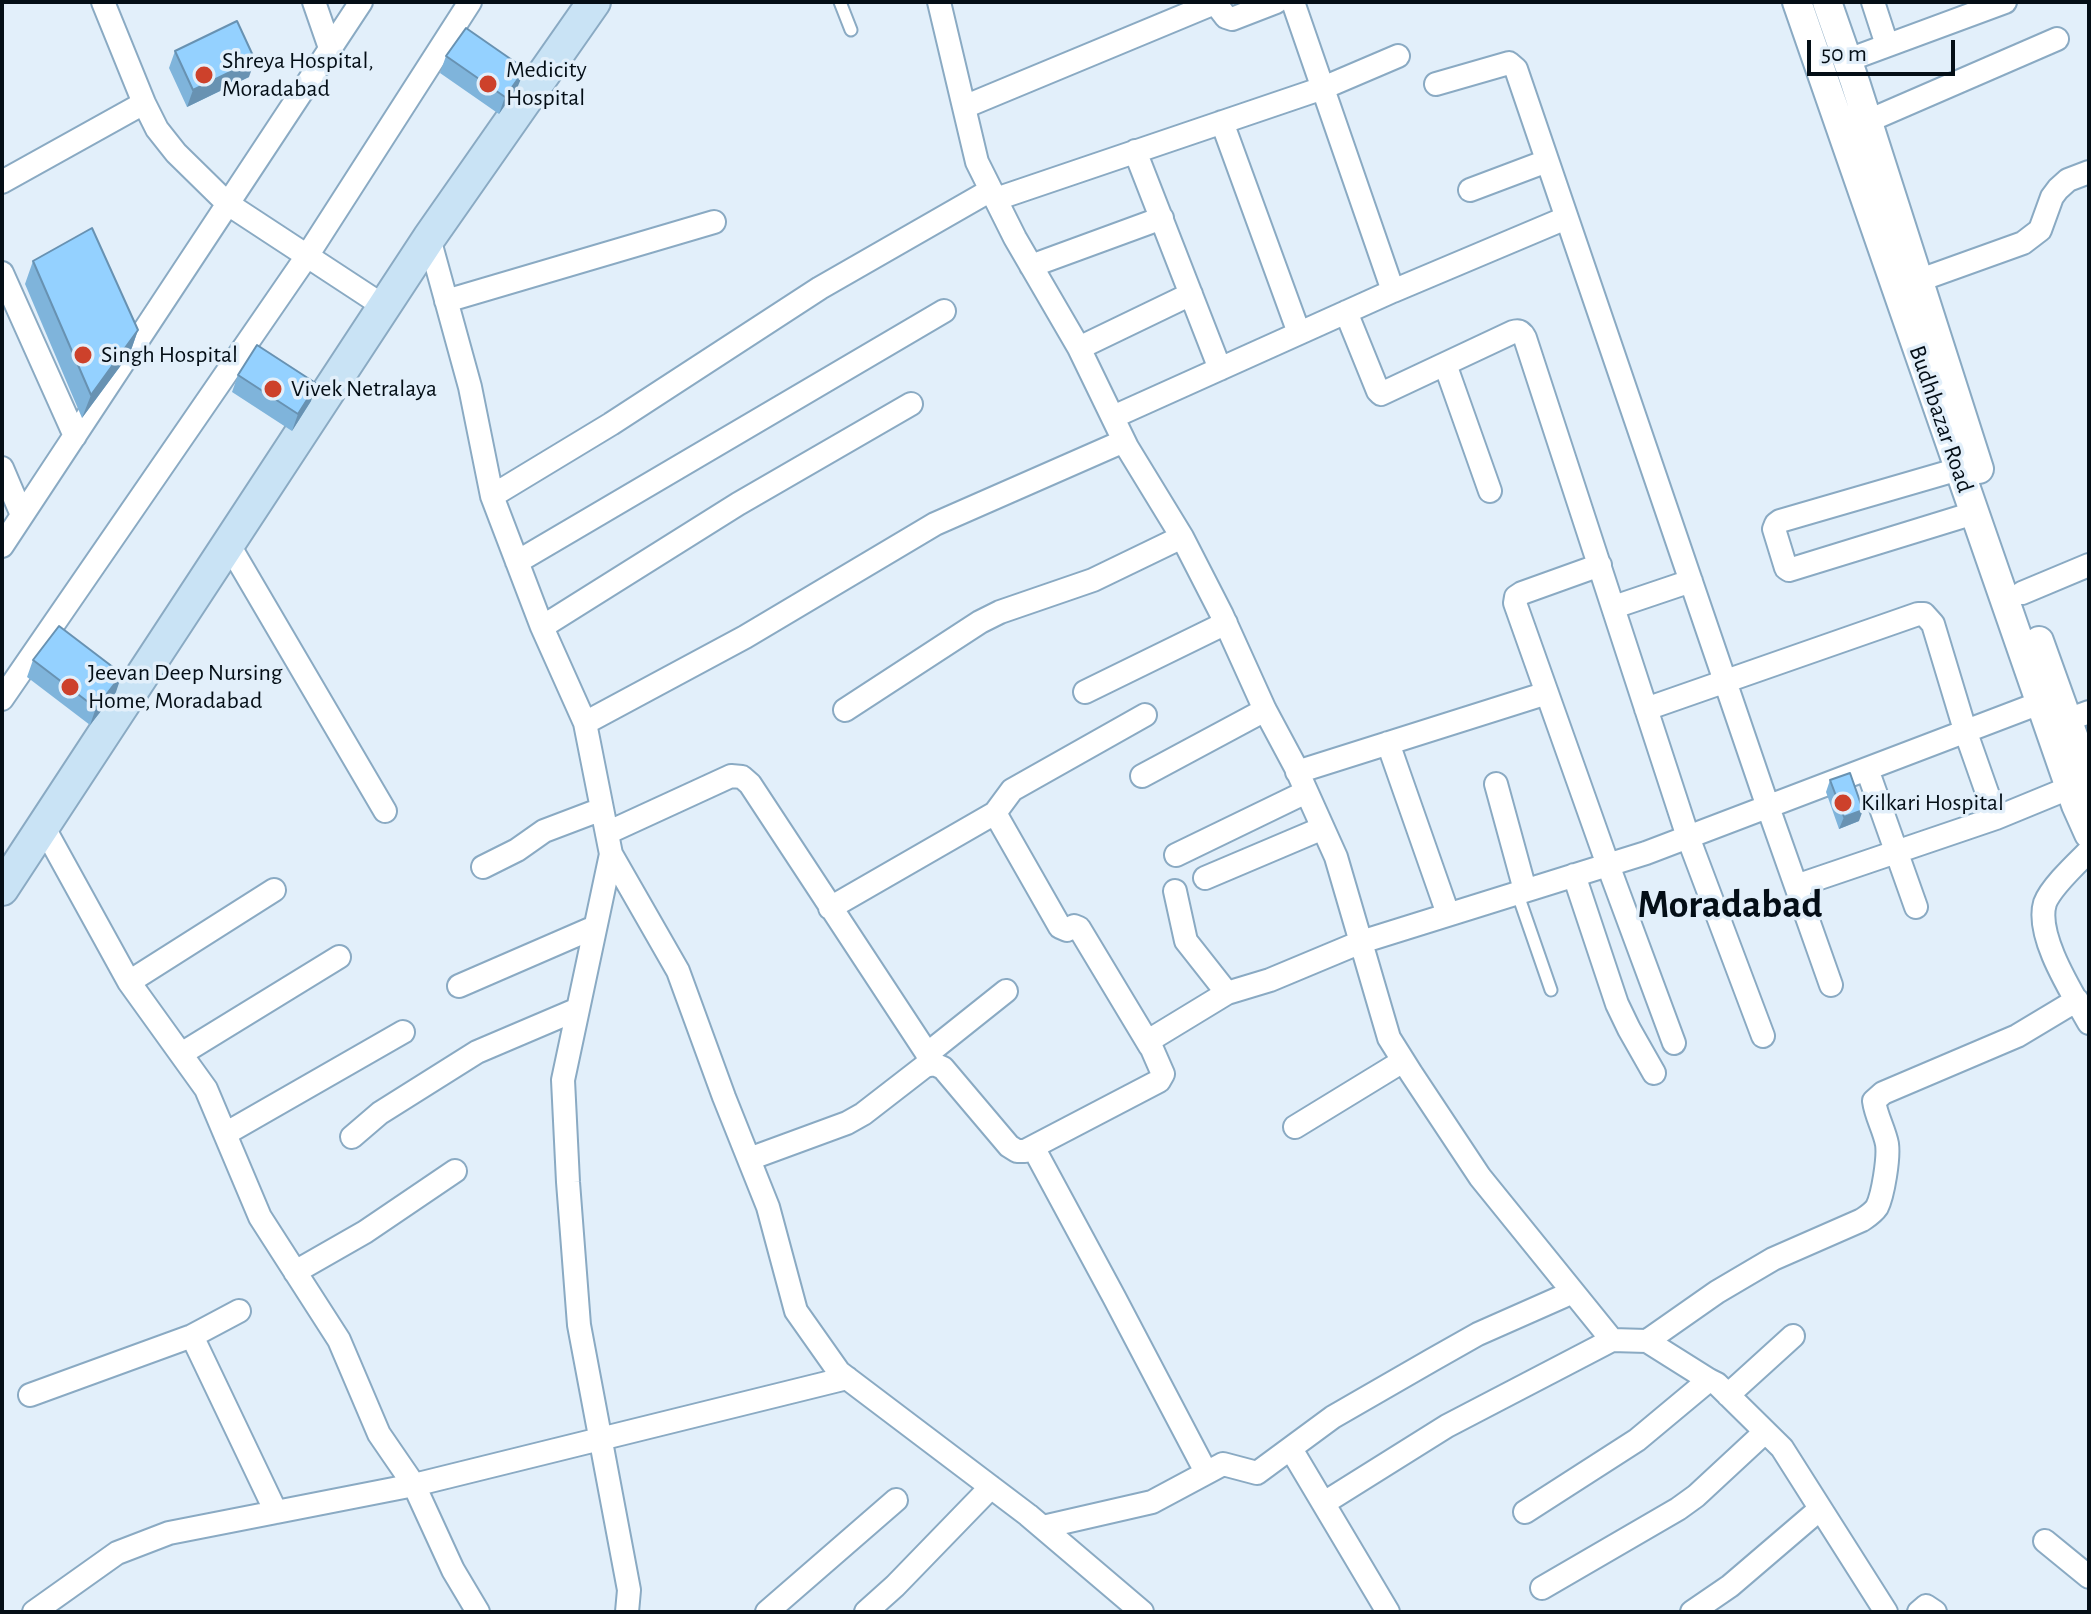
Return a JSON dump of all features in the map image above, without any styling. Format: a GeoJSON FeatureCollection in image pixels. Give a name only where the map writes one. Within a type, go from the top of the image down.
{"type":"FeatureCollection","features":[{"type":"Feature","properties":{"kind":"main road"},"geometry":{"type":"LineString","coordinates":[[3,884],[429,238],[594,2]]}},
{"type":"Feature","properties":{"kind":"street"},"geometry":{"type":"LineString","coordinates":[[103,2],[144,103],[157,129],[176,153],[228,204],[385,307]]}},
{"type":"Feature","properties":{"kind":"street"},"geometry":{"type":"LineString","coordinates":[[314,2],[330,48]]}},
{"type":"Feature","properties":{"kind":"street"},"geometry":{"type":"LineString","coordinates":[[2,546],[361,2]]}},
{"type":"Feature","properties":{"kind":"street"},"geometry":{"type":"LineString","coordinates":[[2,699],[307,256],[470,2]]}},
{"type":"Feature","properties":{"kind":"street"},"geometry":{"type":"LineString","coordinates":[[939,2],[977,162],[1031,266],[1079,348],[1124,441],[1182,537],[1302,782],[1336,857],[1389,1038],[1480,1177],[1612,1340]]}},
{"type":"Feature","properties":{"kind":"street"},"geometry":{"type":"LineString","coordinates":[[964,107],[1215,3],[1226,17],[1232,19],[1276,2]]}},
{"type":"Feature","properties":{"kind":"street"},"geometry":{"type":"LineString","coordinates":[[1293,2],[1393,291]]}},
{"type":"Feature","properties":{"kind":"street","name":"Budhbazar Road"},"geometry":{"type":"LineString","coordinates":[[1797,2],[1836,116],[1908,285],[1966,435],[2019,604]]}},
{"type":"Feature","properties":{"kind":"street","name":"Budhbazar Road"},"geometry":{"type":"LineString","coordinates":[[1827,2],[1866,114],[1908,285],[1959,469],[1974,513],[2019,604],[2063,708],[2089,834]]}},
{"type":"Feature","properties":{"kind":"street"},"geometry":{"type":"LineString","coordinates":[[1873,2],[1887,45]]}},
{"type":"Feature","properties":{"kind":"street"},"geometry":{"type":"LineString","coordinates":[[1848,60],[2005,2]]}},
{"type":"Feature","properties":{"kind":"street"},"geometry":{"type":"LineString","coordinates":[[1836,116],[1866,114],[2057,39]]}},
{"type":"Feature","properties":{"kind":"street"},"geometry":{"type":"LineString","coordinates":[[492,496],[611,424],[820,288],[993,194],[1135,151],[1323,88],[1398,56]]}},
{"type":"Feature","properties":{"kind":"street"},"geometry":{"type":"LineString","coordinates":[[1436,84],[1509,63],[1513,65],[1831,985]]}},
{"type":"Feature","properties":{"kind":"street"},"geometry":{"type":"LineString","coordinates":[[2,182],[144,103]]}},
{"type":"Feature","properties":{"kind":"street"},"geometry":{"type":"LineString","coordinates":[[1222,122],[1299,333]]}},
{"type":"Feature","properties":{"kind":"street"},"geometry":{"type":"LineString","coordinates":[[1135,151],[1220,369]]}},
{"type":"Feature","properties":{"kind":"street"},"geometry":{"type":"LineString","coordinates":[[1470,190],[1547,161]]}},
{"type":"Feature","properties":{"kind":"street"},"geometry":{"type":"LineString","coordinates":[[1908,285],[2033,237],[2040,230],[2058,189],[2068,180],[2089,172]]}},
{"type":"Feature","properties":{"kind":"street"},"geometry":{"type":"LineString","coordinates":[[1031,266],[1162,218]]}},
{"type":"Feature","properties":{"kind":"street"},"geometry":{"type":"LineString","coordinates":[[1113,417],[1393,291],[1566,218]]}},
{"type":"Feature","properties":{"kind":"street"},"geometry":{"type":"LineString","coordinates":[[446,301],[714,222]]}},
{"type":"Feature","properties":{"kind":"street"},"geometry":{"type":"LineString","coordinates":[[429,238],[470,387],[492,496],[542,627],[585,723],[609,843],[678,971],[768,1207],[796,1311],[839,1372],[1043,1527],[1142,1612]]}},
{"type":"Feature","properties":{"kind":"street"},"geometry":{"type":"LineString","coordinates":[[2,273],[75,436]]}},
{"type":"Feature","properties":{"kind":"street"},"geometry":{"type":"LineString","coordinates":[[1079,348],[1191,294]]}},
{"type":"Feature","properties":{"kind":"street"},"geometry":{"type":"LineString","coordinates":[[517,562],[944,311]]}},
{"type":"Feature","properties":{"kind":"street"},"geometry":{"type":"LineString","coordinates":[[1346,312],[1381,394],[1513,332],[1523,333],[1688,837],[1763,1036]]}},
{"type":"Feature","properties":{"kind":"street"},"geometry":{"type":"LineString","coordinates":[[1445,364],[1490,491]]}},
{"type":"Feature","properties":{"kind":"street"},"geometry":{"type":"LineString","coordinates":[[542,627],[738,504],[911,404]]}},
{"type":"Feature","properties":{"kind":"street"},"geometry":{"type":"LineString","coordinates":[[585,723],[745,637],[935,524],[1124,441]]}},
{"type":"Feature","properties":{"kind":"street"},"geometry":{"type":"LineString","coordinates":[[2,468],[22,515]]}},
{"type":"Feature","properties":{"kind":"street"},"geometry":{"type":"LineString","coordinates":[[1959,469],[1780,521],[1774,529],[1786,568],[1789,570],[1974,513]]}},
{"type":"Feature","properties":{"kind":"street"},"geometry":{"type":"LineString","coordinates":[[845,710],[980,622],[1000,612],[1093,580],[1182,537]]}},
{"type":"Feature","properties":{"kind":"street"},"geometry":{"type":"LineString","coordinates":[[229,545],[385,811]]}},
{"type":"Feature","properties":{"kind":"street"},"geometry":{"type":"LineString","coordinates":[[1600,565],[1522,593],[1516,597],[1515,603],[1674,1043]]}},
{"type":"Feature","properties":{"kind":"street"},"geometry":{"type":"LineString","coordinates":[[2019,604],[2089,565]]}},
{"type":"Feature","properties":{"kind":"street"},"geometry":{"type":"LineString","coordinates":[[1614,607],[1691,581]]}},
{"type":"Feature","properties":{"kind":"street"},"geometry":{"type":"LineString","coordinates":[[1646,709],[1924,614],[1933,624],[1996,818]]}},
{"type":"Feature","properties":{"kind":"street"},"geometry":{"type":"LineString","coordinates":[[1085,692],[1226,623]]}},
{"type":"Feature","properties":{"kind":"street"},"geometry":{"type":"LineString","coordinates":[[1176,855],[1302,782],[1388,743],[1547,693]]}},
{"type":"Feature","properties":{"kind":"street"},"geometry":{"type":"LineString","coordinates":[[1150,1046],[1153,1038],[1227,993],[1270,980],[1361,942],[1646,853],[1920,750],[1965,730],[2063,708]]}},
{"type":"Feature","properties":{"kind":"street"},"geometry":{"type":"LineString","coordinates":[[1142,776],[1265,710]]}},
{"type":"Feature","properties":{"kind":"street"},"geometry":{"type":"LineString","coordinates":[[830,908],[995,813],[1012,790],[1145,715]]}},
{"type":"Feature","properties":{"kind":"street"},"geometry":{"type":"LineString","coordinates":[[1388,743],[1448,914]]}},
{"type":"Feature","properties":{"kind":"street"},"geometry":{"type":"LineString","coordinates":[[1867,769],[1916,907]]}},
{"type":"Feature","properties":{"kind":"street"},"geometry":{"type":"LineString","coordinates":[[609,843],[731,776],[742,777],[750,784],[931,1059],[943,1068],[1009,1146],[1025,1151],[1159,1081],[1163,1074],[1150,1046],[1079,928],[1074,926],[1067,930],[1060,927],[995,813]]}},
{"type":"Feature","properties":{"kind":"street"},"geometry":{"type":"LineString","coordinates":[[1496,784],[1521,891]]}},
{"type":"Feature","properties":{"kind":"street"},"geometry":{"type":"LineString","coordinates":[[1796,886],[1996,818],[2081,793]]}},
{"type":"Feature","properties":{"kind":"street"},"geometry":{"type":"LineString","coordinates":[[483,867],[517,850],[544,831],[602,809]]}},
{"type":"Feature","properties":{"kind":"street"},"geometry":{"type":"LineString","coordinates":[[43,826],[129,982],[206,1089],[260,1217],[339,1340],[379,1434],[414,1485],[473,1611]]}},
{"type":"Feature","properties":{"kind":"street"},"geometry":{"type":"LineString","coordinates":[[1205,878],[1323,828]]}},
{"type":"Feature","properties":{"kind":"street"},"geometry":{"type":"LineString","coordinates":[[609,843],[563,1080],[579,1325],[629,1590],[627,1612]]}},
{"type":"Feature","properties":{"kind":"street"},"geometry":{"type":"LineString","coordinates":[[2089,851],[2060,881],[2046,902],[2044,922],[2052,953],[2089,1023]]}},
{"type":"Feature","properties":{"kind":"street"},"geometry":{"type":"LineString","coordinates":[[1574,875],[1617,1004],[1654,1073]]}},
{"type":"Feature","properties":{"kind":"street"},"geometry":{"type":"LineString","coordinates":[[129,982],[274,890]]}},
{"type":"Feature","properties":{"kind":"street"},"geometry":{"type":"LineString","coordinates":[[1175,891],[1186,941],[1227,993]]}},
{"type":"Feature","properties":{"kind":"street"},"geometry":{"type":"LineString","coordinates":[[459,986],[595,927]]}},
{"type":"Feature","properties":{"kind":"street"},"geometry":{"type":"LineString","coordinates":[[181,1054],[339,957]]}},
{"type":"Feature","properties":{"kind":"street"},"geometry":{"type":"LineString","coordinates":[[749,1159],[847,1123],[863,1114],[925,1066],[1006,991]]}},
{"type":"Feature","properties":{"kind":"street"},"geometry":{"type":"LineString","coordinates":[[1647,1341],[1717,1292],[1773,1259],[1872,1213],[1878,1206],[1886,1169],[1887,1145],[1874,1101],[1883,1093],[2017,1036],[2077,1000]]}},
{"type":"Feature","properties":{"kind":"street"},"geometry":{"type":"LineString","coordinates":[[352,1137],[380,1113],[477,1052],[578,1009]]}},
{"type":"Feature","properties":{"kind":"street"},"geometry":{"type":"LineString","coordinates":[[225,1134],[403,1032]]}},
{"type":"Feature","properties":{"kind":"street"},"geometry":{"type":"LineString","coordinates":[[1295,1127],[1403,1061]]}},
{"type":"Feature","properties":{"kind":"street"},"geometry":{"type":"LineString","coordinates":[[1033,1147],[1206,1472]]}},
{"type":"Feature","properties":{"kind":"street"},"geometry":{"type":"LineString","coordinates":[[295,1272],[365,1232],[455,1171]]}},
{"type":"Feature","properties":{"kind":"street"},"geometry":{"type":"LineString","coordinates":[[1043,1527],[1152,1502],[1223,1464],[1257,1473],[1333,1417],[1467,1340],[1573,1292]]}},
{"type":"Feature","properties":{"kind":"street"},"geometry":{"type":"LineString","coordinates":[[30,1395],[192,1336],[239,1311]]}},
{"type":"Feature","properties":{"kind":"street"},"geometry":{"type":"LineString","coordinates":[[192,1336],[276,1512]]}},
{"type":"Feature","properties":{"kind":"street"},"geometry":{"type":"LineString","coordinates":[[1728,1395],[1793,1336]]}},
{"type":"Feature","properties":{"kind":"street"},"geometry":{"type":"LineString","coordinates":[[1324,1503],[1447,1426],[1612,1340],[1647,1341],[1728,1395],[1782,1448],[1886,1612]]}},
{"type":"Feature","properties":{"kind":"street"},"geometry":{"type":"LineString","coordinates":[[34,1612],[117,1553],[169,1533],[414,1485],[847,1378]]}},
{"type":"Feature","properties":{"kind":"street"},"geometry":{"type":"LineString","coordinates":[[1525,1512],[1637,1440],[1709,1380]]}},
{"type":"Feature","properties":{"kind":"street"},"geometry":{"type":"LineString","coordinates":[[1542,1588],[1678,1509],[1765,1432]]}},
{"type":"Feature","properties":{"kind":"street"},"geometry":{"type":"LineString","coordinates":[[1291,1449],[1388,1612]]}},
{"type":"Feature","properties":{"kind":"street"},"geometry":{"type":"LineString","coordinates":[[866,1612],[991,1487]]}},
{"type":"Feature","properties":{"kind":"street"},"geometry":{"type":"LineString","coordinates":[[767,1612],[896,1500]]}},
{"type":"Feature","properties":{"kind":"street"},"geometry":{"type":"LineString","coordinates":[[1692,1612],[1730,1586],[1820,1509]]}},
{"type":"Feature","properties":{"kind":"street"},"geometry":{"type":"LineString","coordinates":[[2045,1541],[2089,1577]]}},
{"type":"Feature","properties":{"kind":"street"},"geometry":{"type":"LineString","coordinates":[[1919,1612],[1926,1606],[1935,1612]]}},
{"type":"Feature","properties":{"kind":"lane"},"geometry":{"type":"LineString","coordinates":[[840,2],[851,30]]}},
{"type":"Feature","properties":{"kind":"lane"},"geometry":{"type":"LineString","coordinates":[[1521,891],[1551,990]]}},
{"type":"Feature","properties":{"kind":"building"},"geometry":{"type":"Polygon","coordinates":[[[237,21],[255,60],[193,90],[175,51],[237,21]]]}},
{"type":"Feature","properties":{"kind":"building"},"geometry":{"type":"Polygon","coordinates":[[[466,28],[525,69],[505,97],[446,56],[466,28]]]}},
{"type":"Feature","properties":{"kind":"building"},"geometry":{"type":"Polygon","coordinates":[[[92,228],[138,330],[91,395],[33,261],[92,228]]]}},
{"type":"Feature","properties":{"kind":"building"},"geometry":{"type":"Polygon","coordinates":[[[257,345],[317,384],[298,414],[238,375],[257,345]]]}},
{"type":"Feature","properties":{"kind":"building"},"geometry":{"type":"Polygon","coordinates":[[[59,626],[122,674],[96,708],[33,660],[59,626]]]}},
{"type":"Feature","properties":{"kind":"building"},"geometry":{"type":"Polygon","coordinates":[[[1850,773],[1863,810],[1844,817],[1830,780],[1850,773]]]}},
{"type":"Feature","properties":{"kind":"place","name":"Shreya Hospital, Moradabad"},"geometry":{"type":"Point","coordinates":[204,75]}},
{"type":"Feature","properties":{"kind":"place","name":"Medicity Hospital"},"geometry":{"type":"Point","coordinates":[488,84]}},
{"type":"Feature","properties":{"kind":"place","name":"Singh Hospital"},"geometry":{"type":"Point","coordinates":[83,355]}},
{"type":"Feature","properties":{"kind":"place","name":"Vivek Netralaya"},"geometry":{"type":"Point","coordinates":[273,389]}},
{"type":"Feature","properties":{"kind":"place","name":"Jeevan Deep Nursing Home, Moradabad"},"geometry":{"type":"Point","coordinates":[70,687]}},
{"type":"Feature","properties":{"kind":"place","name":"Kilkari Hospital"},"geometry":{"type":"Point","coordinates":[1843,803]}},
{"type":"Feature","properties":{"kind":"district","name":"Moradabad"},"geometry":{"type":"Point","coordinates":[1730,905]}}]}
